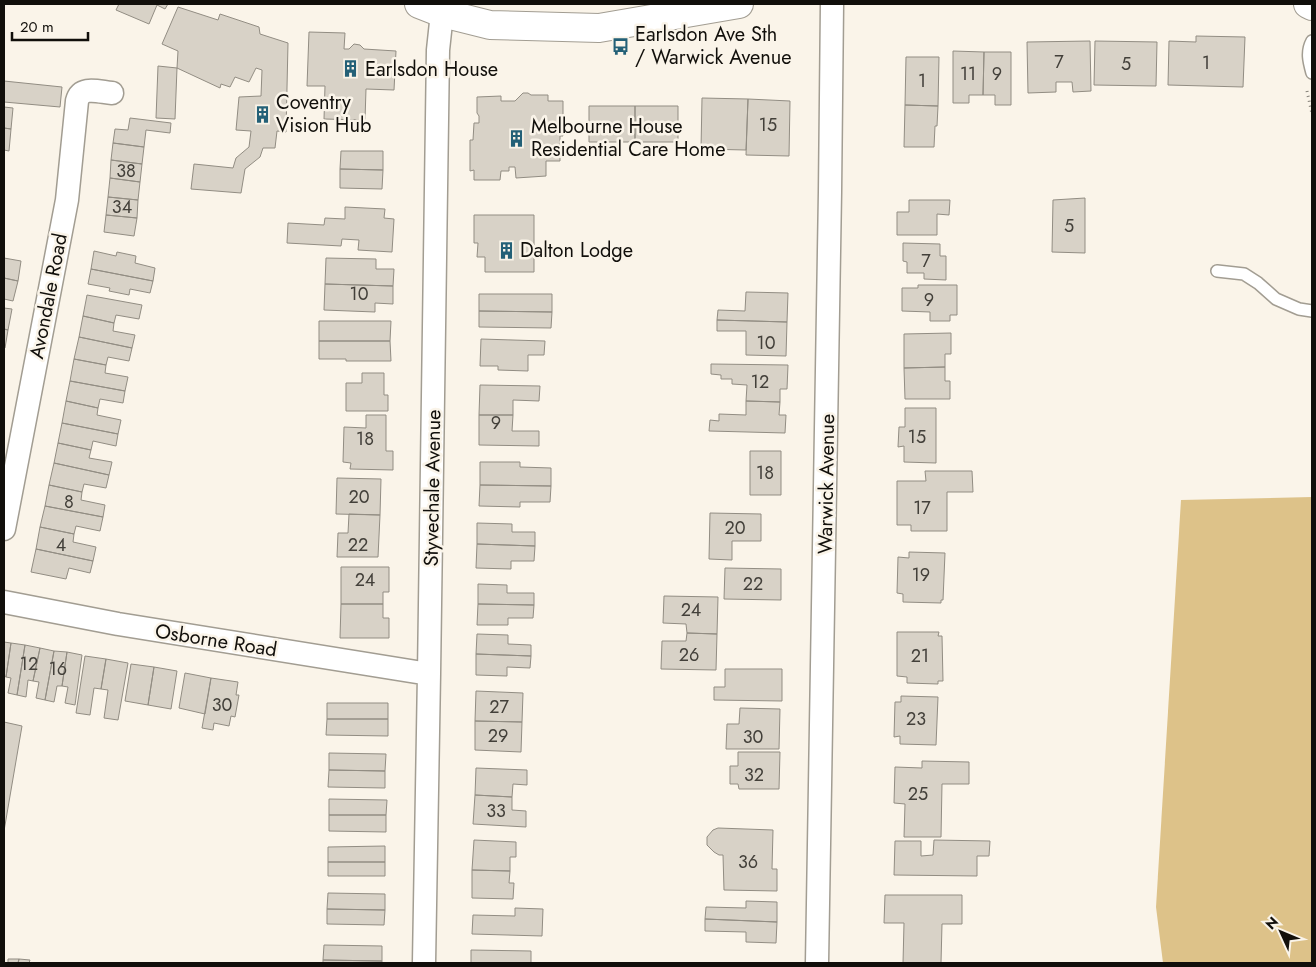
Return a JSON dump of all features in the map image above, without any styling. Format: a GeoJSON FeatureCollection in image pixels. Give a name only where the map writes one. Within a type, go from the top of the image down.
{"type":"FeatureCollection","features":[{"type":"Feature","properties":{"kind":"main road"},"geometry":{"type":"LineString","coordinates":[[431,8],[490,25],[599,28],[739,4]]}},
{"type":"Feature","properties":{"kind":"main road"},"geometry":{"type":"LineString","coordinates":[[1308,4],[1312,6]]}},
{"type":"Feature","properties":{"kind":"street","name":"Warwick Avenue"},"geometry":{"type":"LineString","coordinates":[[817,963],[832,4]]}},
{"type":"Feature","properties":{"kind":"street","name":"Styvechale Avenue"},"geometry":{"type":"LineString","coordinates":[[424,963],[438,50],[431,8]]}},
{"type":"Feature","properties":{"kind":"street","name":"Avondale Road"},"geometry":{"type":"LineString","coordinates":[[4,529],[67,200],[76,101],[85,91],[112,93]]}},
{"type":"Feature","properties":{"kind":"street","name":"Osborne Road"},"geometry":{"type":"LineString","coordinates":[[4,602],[118,624],[429,674]]}},
{"type":"Feature","properties":{"kind":"lane"},"geometry":{"type":"LineString","coordinates":[[1312,41],[1308,55],[1312,73]]}},
{"type":"Feature","properties":{"kind":"lane"},"geometry":{"type":"LineString","coordinates":[[1218,271],[1244,274],[1258,283],[1276,299],[1299,309],[1312,310]]}},
{"type":"Feature","properties":{"kind":"shaded area"},"geometry":{"type":"Polygon","coordinates":[[[1312,497],[1312,963],[1163,963],[1156,907],[1181,500],[1312,497]]]}},
{"type":"Feature","properties":{"kind":"building"},"geometry":{"type":"Polygon","coordinates":[[[119,4],[168,4],[165,9],[157,5],[149,24],[116,10],[119,4]]]}},
{"type":"Feature","properties":{"kind":"building","name":"Coventry Vision Hub"},"geometry":{"type":"Polygon","coordinates":[[[178,7],[218,20],[220,14],[259,27],[260,34],[288,43],[286,132],[277,131],[275,148],[263,148],[260,157],[245,169],[241,193],[191,189],[194,164],[233,168],[236,158],[249,147],[251,131],[236,130],[239,97],[261,96],[262,70],[256,68],[249,82],[235,77],[230,87],[221,84],[220,88],[177,68],[178,51],[162,44],[178,7]]]}},
{"type":"Feature","properties":{"kind":"building","name":"Earlsdon House"},"geometry":{"type":"Polygon","coordinates":[[[309,32],[345,33],[344,49],[349,49],[354,44],[360,45],[364,49],[396,51],[394,90],[366,89],[365,120],[324,119],[325,86],[307,86],[309,32]]]}},
{"type":"Feature","properties":{"kind":"building"},"geometry":{"type":"Polygon","coordinates":[[[1196,36],[1245,37],[1243,87],[1168,85],[1169,41],[1196,42],[1196,36]]]}},
{"type":"Feature","properties":{"kind":"building"},"geometry":{"type":"Polygon","coordinates":[[[1090,41],[1091,91],[1073,92],[1072,82],[1056,82],[1056,92],[1028,93],[1027,42],[1090,41]]]}},
{"type":"Feature","properties":{"kind":"building"},"geometry":{"type":"Polygon","coordinates":[[[1095,41],[1157,42],[1156,86],[1094,85],[1095,41]]]}},
{"type":"Feature","properties":{"kind":"building"},"geometry":{"type":"Polygon","coordinates":[[[953,51],[984,52],[983,95],[969,95],[969,103],[953,103],[953,51]]]}},
{"type":"Feature","properties":{"kind":"building"},"geometry":{"type":"Polygon","coordinates":[[[984,52],[1011,52],[1011,105],[995,105],[995,95],[983,95],[984,52]]]}},
{"type":"Feature","properties":{"kind":"building"},"geometry":{"type":"Polygon","coordinates":[[[906,57],[939,57],[938,106],[905,105],[906,57]]]}},
{"type":"Feature","properties":{"kind":"building"},"geometry":{"type":"Polygon","coordinates":[[[158,66],[177,68],[175,119],[156,118],[158,66]]]}},
{"type":"Feature","properties":{"kind":"building"},"geometry":{"type":"Polygon","coordinates":[[[4,81],[62,87],[60,107],[4,102],[4,81]]]}},
{"type":"Feature","properties":{"kind":"building","name":"Melbourne House Residential Care Home"},"geometry":{"type":"Polygon","coordinates":[[[523,93],[548,95],[548,101],[563,101],[563,136],[560,136],[560,161],[546,161],[546,176],[516,178],[515,167],[509,167],[509,171],[501,171],[500,180],[474,180],[474,170],[470,171],[470,140],[473,140],[474,123],[479,123],[477,97],[501,96],[501,101],[515,101],[523,93]]]}},
{"type":"Feature","properties":{"kind":"building"},"geometry":{"type":"Polygon","coordinates":[[[702,98],[748,99],[746,150],[701,149],[702,98]]]}},
{"type":"Feature","properties":{"kind":"building"},"geometry":{"type":"Polygon","coordinates":[[[748,99],[790,101],[789,156],[746,155],[748,99]]]}},
{"type":"Feature","properties":{"kind":"building"},"geometry":{"type":"Polygon","coordinates":[[[905,105],[938,106],[934,147],[904,147],[905,105]]]}},
{"type":"Feature","properties":{"kind":"building"},"geometry":{"type":"Polygon","coordinates":[[[589,106],[635,106],[635,142],[589,142],[589,106]]]}},
{"type":"Feature","properties":{"kind":"building"},"geometry":{"type":"Polygon","coordinates":[[[635,106],[678,106],[678,142],[635,142],[635,106]]]}},
{"type":"Feature","properties":{"kind":"building"},"geometry":{"type":"Polygon","coordinates":[[[4,107],[13,108],[11,129],[4,128],[4,107]]]}},
{"type":"Feature","properties":{"kind":"building"},"geometry":{"type":"Polygon","coordinates":[[[130,118],[171,123],[170,133],[146,130],[144,147],[113,143],[115,129],[128,130],[130,118]]]}},
{"type":"Feature","properties":{"kind":"building"},"geometry":{"type":"Polygon","coordinates":[[[4,128],[11,129],[9,151],[4,150],[4,128]]]}},
{"type":"Feature","properties":{"kind":"building"},"geometry":{"type":"Polygon","coordinates":[[[113,143],[144,147],[142,164],[111,160],[113,143]]]}},
{"type":"Feature","properties":{"kind":"building"},"geometry":{"type":"Polygon","coordinates":[[[341,151],[383,151],[383,170],[340,169],[341,151]]]}},
{"type":"Feature","properties":{"kind":"building"},"geometry":{"type":"Polygon","coordinates":[[[111,160],[142,164],[140,182],[110,178],[111,160]]]}},
{"type":"Feature","properties":{"kind":"building"},"geometry":{"type":"Polygon","coordinates":[[[340,169],[383,170],[382,189],[340,188],[340,169]]]}},
{"type":"Feature","properties":{"kind":"building"},"geometry":{"type":"Polygon","coordinates":[[[110,178],[140,182],[138,200],[108,197],[110,178]]]}},
{"type":"Feature","properties":{"kind":"building"},"geometry":{"type":"Polygon","coordinates":[[[108,197],[138,200],[137,218],[106,215],[108,197]]]}},
{"type":"Feature","properties":{"kind":"building"},"geometry":{"type":"Polygon","coordinates":[[[1085,198],[1085,253],[1052,252],[1053,200],[1085,198]]]}},
{"type":"Feature","properties":{"kind":"building"},"geometry":{"type":"Polygon","coordinates":[[[909,200],[950,200],[949,215],[937,214],[937,235],[897,235],[897,212],[909,212],[909,200]]]}},
{"type":"Feature","properties":{"kind":"building"},"geometry":{"type":"Polygon","coordinates":[[[345,207],[385,209],[384,218],[394,219],[392,252],[358,250],[359,240],[342,239],[341,246],[287,243],[288,223],[324,225],[325,218],[345,219],[345,207]]]}},
{"type":"Feature","properties":{"kind":"building"},"geometry":{"type":"Polygon","coordinates":[[[106,215],[137,218],[134,236],[104,232],[106,215]]]}},
{"type":"Feature","properties":{"kind":"building","name":"Dalton Lodge"},"geometry":{"type":"Polygon","coordinates":[[[474,215],[534,215],[534,272],[485,272],[485,257],[477,257],[478,243],[474,243],[474,215]]]}},
{"type":"Feature","properties":{"kind":"building"},"geometry":{"type":"Polygon","coordinates":[[[903,243],[940,244],[940,256],[946,256],[946,280],[924,279],[924,273],[907,273],[907,262],[903,261],[903,243]]]}},
{"type":"Feature","properties":{"kind":"building"},"geometry":{"type":"Polygon","coordinates":[[[94,251],[116,256],[117,252],[136,256],[135,263],[155,268],[153,281],[91,269],[94,251]]]}},
{"type":"Feature","properties":{"kind":"building"},"geometry":{"type":"Polygon","coordinates":[[[4,258],[21,261],[18,281],[4,278],[4,258]]]}},
{"type":"Feature","properties":{"kind":"building"},"geometry":{"type":"Polygon","coordinates":[[[326,258],[376,259],[376,269],[394,269],[393,286],[325,284],[326,258]]]}},
{"type":"Feature","properties":{"kind":"building"},"geometry":{"type":"Polygon","coordinates":[[[91,269],[153,281],[150,293],[130,289],[129,295],[109,291],[110,288],[88,284],[91,269]]]}},
{"type":"Feature","properties":{"kind":"building"},"geometry":{"type":"Polygon","coordinates":[[[4,278],[18,281],[13,301],[4,299],[4,278]]]}},
{"type":"Feature","properties":{"kind":"building"},"geometry":{"type":"Polygon","coordinates":[[[325,284],[393,286],[393,304],[375,303],[375,312],[324,310],[325,284]]]}},
{"type":"Feature","properties":{"kind":"building"},"geometry":{"type":"Polygon","coordinates":[[[918,285],[957,285],[957,315],[950,315],[950,321],[930,321],[930,312],[902,311],[902,288],[918,288],[918,285]]]}},
{"type":"Feature","properties":{"kind":"building"},"geometry":{"type":"Polygon","coordinates":[[[746,292],[788,293],[787,322],[717,320],[718,310],[745,311],[746,292]]]}},
{"type":"Feature","properties":{"kind":"building"},"geometry":{"type":"Polygon","coordinates":[[[479,294],[552,294],[552,312],[479,311],[479,294]]]}},
{"type":"Feature","properties":{"kind":"building"},"geometry":{"type":"Polygon","coordinates":[[[87,295],[142,305],[139,319],[116,315],[114,323],[83,316],[87,295]]]}},
{"type":"Feature","properties":{"kind":"building"},"geometry":{"type":"Polygon","coordinates":[[[4,308],[12,309],[8,330],[4,329],[4,308]]]}},
{"type":"Feature","properties":{"kind":"building"},"geometry":{"type":"Polygon","coordinates":[[[479,311],[552,312],[551,328],[479,327],[479,311]]]}},
{"type":"Feature","properties":{"kind":"building"},"geometry":{"type":"Polygon","coordinates":[[[83,316],[114,323],[113,331],[135,335],[132,348],[79,337],[83,316]]]}},
{"type":"Feature","properties":{"kind":"building"},"geometry":{"type":"Polygon","coordinates":[[[717,320],[787,322],[786,356],[746,355],[746,331],[717,331],[717,320]]]}},
{"type":"Feature","properties":{"kind":"building"},"geometry":{"type":"Polygon","coordinates":[[[319,321],[391,321],[390,341],[319,341],[319,321]]]}},
{"type":"Feature","properties":{"kind":"building"},"geometry":{"type":"Polygon","coordinates":[[[4,329],[8,330],[5,348],[4,348],[4,329]]]}},
{"type":"Feature","properties":{"kind":"building"},"geometry":{"type":"Polygon","coordinates":[[[951,333],[951,354],[945,354],[945,367],[904,368],[904,334],[951,333]]]}},
{"type":"Feature","properties":{"kind":"building"},"geometry":{"type":"Polygon","coordinates":[[[79,337],[132,348],[129,361],[108,357],[106,365],[74,359],[79,337]]]}},
{"type":"Feature","properties":{"kind":"building"},"geometry":{"type":"Polygon","coordinates":[[[481,339],[545,341],[544,355],[528,355],[528,371],[498,370],[498,366],[480,366],[481,339]]]}},
{"type":"Feature","properties":{"kind":"building"},"geometry":{"type":"Polygon","coordinates":[[[319,341],[390,341],[391,361],[319,359],[319,341]]]}},
{"type":"Feature","properties":{"kind":"building"},"geometry":{"type":"Polygon","coordinates":[[[74,359],[106,365],[105,373],[128,377],[125,391],[70,381],[74,359]]]}},
{"type":"Feature","properties":{"kind":"building"},"geometry":{"type":"Polygon","coordinates":[[[711,364],[788,365],[787,389],[780,389],[780,402],[746,401],[747,385],[732,384],[732,379],[721,379],[721,375],[711,374],[711,364]]]}},
{"type":"Feature","properties":{"kind":"building"},"geometry":{"type":"Polygon","coordinates":[[[945,367],[945,381],[950,381],[950,399],[905,399],[904,368],[945,367]]]}},
{"type":"Feature","properties":{"kind":"building"},"geometry":{"type":"Polygon","coordinates":[[[362,373],[384,373],[384,395],[388,395],[388,411],[346,411],[346,383],[362,383],[362,373]]]}},
{"type":"Feature","properties":{"kind":"building"},"geometry":{"type":"Polygon","coordinates":[[[70,381],[125,391],[123,403],[100,399],[98,408],[66,401],[70,381]]]}},
{"type":"Feature","properties":{"kind":"building"},"geometry":{"type":"Polygon","coordinates":[[[480,385],[540,386],[539,401],[513,400],[513,415],[479,415],[480,385]]]}},
{"type":"Feature","properties":{"kind":"building"},"geometry":{"type":"Polygon","coordinates":[[[66,401],[98,408],[97,415],[121,420],[118,434],[62,423],[66,401]]]}},
{"type":"Feature","properties":{"kind":"building"},"geometry":{"type":"Polygon","coordinates":[[[746,401],[780,402],[779,415],[786,415],[785,433],[709,431],[710,420],[719,421],[719,414],[746,415],[746,401]]]}},
{"type":"Feature","properties":{"kind":"building"},"geometry":{"type":"Polygon","coordinates":[[[905,408],[936,408],[936,463],[904,462],[904,446],[898,447],[899,427],[905,427],[905,408]]]}},
{"type":"Feature","properties":{"kind":"building"},"geometry":{"type":"Polygon","coordinates":[[[366,415],[386,415],[386,451],[393,451],[393,470],[350,469],[351,463],[343,462],[344,427],[366,428],[366,415]]]}},
{"type":"Feature","properties":{"kind":"building"},"geometry":{"type":"Polygon","coordinates":[[[479,415],[513,415],[512,431],[539,431],[539,446],[479,445],[479,415]]]}},
{"type":"Feature","properties":{"kind":"building"},"geometry":{"type":"Polygon","coordinates":[[[62,423],[118,434],[116,446],[93,441],[91,450],[58,443],[62,423]]]}},
{"type":"Feature","properties":{"kind":"building"},"geometry":{"type":"Polygon","coordinates":[[[58,443],[91,450],[89,458],[112,462],[109,475],[54,463],[58,443]]]}},
{"type":"Feature","properties":{"kind":"building"},"geometry":{"type":"Polygon","coordinates":[[[750,451],[781,451],[781,495],[750,495],[750,451]]]}},
{"type":"Feature","properties":{"kind":"building"},"geometry":{"type":"Polygon","coordinates":[[[480,462],[520,462],[520,467],[551,468],[551,486],[480,485],[480,462]]]}},
{"type":"Feature","properties":{"kind":"building"},"geometry":{"type":"Polygon","coordinates":[[[54,463],[109,475],[106,488],[84,484],[82,492],[49,485],[54,463]]]}},
{"type":"Feature","properties":{"kind":"building"},"geometry":{"type":"Polygon","coordinates":[[[925,471],[972,471],[973,492],[947,492],[947,531],[911,531],[911,525],[897,525],[897,481],[926,481],[925,471]]]}},
{"type":"Feature","properties":{"kind":"building"},"geometry":{"type":"Polygon","coordinates":[[[337,478],[381,479],[380,515],[336,514],[337,478]]]}},
{"type":"Feature","properties":{"kind":"building"},"geometry":{"type":"Polygon","coordinates":[[[49,485],[82,492],[81,500],[105,505],[103,517],[45,506],[49,485]]]}},
{"type":"Feature","properties":{"kind":"building"},"geometry":{"type":"Polygon","coordinates":[[[480,485],[551,486],[550,502],[520,502],[520,507],[479,506],[480,485]]]}},
{"type":"Feature","properties":{"kind":"building"},"geometry":{"type":"Polygon","coordinates":[[[45,506],[103,517],[100,531],[76,526],[74,534],[40,527],[45,506]]]}},
{"type":"Feature","properties":{"kind":"building"},"geometry":{"type":"Polygon","coordinates":[[[710,513],[761,514],[761,541],[732,541],[732,560],[709,559],[710,513]]]}},
{"type":"Feature","properties":{"kind":"building"},"geometry":{"type":"Polygon","coordinates":[[[349,514],[380,515],[378,557],[337,557],[338,533],[348,533],[349,514]]]}},
{"type":"Feature","properties":{"kind":"building"},"geometry":{"type":"Polygon","coordinates":[[[477,523],[512,524],[512,532],[535,532],[535,546],[477,544],[477,523]]]}},
{"type":"Feature","properties":{"kind":"building"},"geometry":{"type":"Polygon","coordinates":[[[40,527],[74,534],[73,542],[96,547],[93,561],[36,549],[40,527]]]}},
{"type":"Feature","properties":{"kind":"building"},"geometry":{"type":"Polygon","coordinates":[[[477,544],[535,546],[534,561],[511,561],[511,569],[476,568],[477,544]]]}},
{"type":"Feature","properties":{"kind":"building"},"geometry":{"type":"Polygon","coordinates":[[[36,549],[93,561],[90,573],[69,568],[66,579],[31,572],[36,549]]]}},
{"type":"Feature","properties":{"kind":"building"},"geometry":{"type":"Polygon","coordinates":[[[909,552],[945,553],[943,600],[941,600],[941,603],[903,602],[903,594],[897,593],[898,557],[909,558],[909,552]]]}},
{"type":"Feature","properties":{"kind":"building"},"geometry":{"type":"Polygon","coordinates":[[[341,567],[389,567],[389,592],[383,592],[383,604],[341,604],[341,567]]]}},
{"type":"Feature","properties":{"kind":"building"},"geometry":{"type":"Polygon","coordinates":[[[725,568],[781,569],[781,600],[724,599],[725,568]]]}},
{"type":"Feature","properties":{"kind":"building"},"geometry":{"type":"Polygon","coordinates":[[[478,584],[507,585],[507,593],[534,593],[534,605],[478,604],[478,584]]]}},
{"type":"Feature","properties":{"kind":"building"},"geometry":{"type":"Polygon","coordinates":[[[664,596],[718,597],[717,634],[687,633],[686,624],[663,623],[664,596]]]}},
{"type":"Feature","properties":{"kind":"building"},"geometry":{"type":"Polygon","coordinates":[[[341,604],[383,604],[383,618],[389,618],[389,638],[340,638],[341,604]]]}},
{"type":"Feature","properties":{"kind":"building"},"geometry":{"type":"Polygon","coordinates":[[[478,604],[534,605],[533,618],[508,618],[508,625],[477,625],[478,604]]]}},
{"type":"Feature","properties":{"kind":"building"},"geometry":{"type":"Polygon","coordinates":[[[897,632],[939,632],[938,636],[942,636],[943,681],[938,681],[938,684],[907,683],[907,677],[897,676],[897,632]]]}},
{"type":"Feature","properties":{"kind":"building"},"geometry":{"type":"Polygon","coordinates":[[[687,633],[717,634],[716,670],[661,669],[662,641],[686,641],[687,633]]]}},
{"type":"Feature","properties":{"kind":"building"},"geometry":{"type":"Polygon","coordinates":[[[477,634],[508,635],[508,644],[531,645],[531,656],[476,654],[477,634]]]}},
{"type":"Feature","properties":{"kind":"building"},"geometry":{"type":"Polygon","coordinates":[[[4,642],[11,643],[6,677],[4,676],[4,642]]]}},
{"type":"Feature","properties":{"kind":"building"},"geometry":{"type":"Polygon","coordinates":[[[11,643],[25,645],[17,695],[8,693],[11,678],[6,677],[11,643]]]}},
{"type":"Feature","properties":{"kind":"building"},"geometry":{"type":"Polygon","coordinates":[[[25,645],[40,648],[33,681],[28,680],[26,697],[17,695],[25,645]]]}},
{"type":"Feature","properties":{"kind":"building"},"geometry":{"type":"Polygon","coordinates":[[[40,648],[54,651],[45,700],[36,698],[39,682],[33,681],[40,648]]]}},
{"type":"Feature","properties":{"kind":"building"},"geometry":{"type":"Polygon","coordinates":[[[54,651],[67,652],[62,686],[57,686],[54,702],[45,700],[54,651]]]}},
{"type":"Feature","properties":{"kind":"building"},"geometry":{"type":"Polygon","coordinates":[[[67,652],[82,655],[75,705],[65,703],[68,687],[62,686],[67,652]]]}},
{"type":"Feature","properties":{"kind":"building"},"geometry":{"type":"Polygon","coordinates":[[[476,654],[531,656],[530,668],[507,667],[507,676],[476,675],[476,654]]]}},
{"type":"Feature","properties":{"kind":"building"},"geometry":{"type":"Polygon","coordinates":[[[85,656],[106,659],[101,689],[94,688],[90,715],[76,713],[85,656]]]}},
{"type":"Feature","properties":{"kind":"building"},"geometry":{"type":"Polygon","coordinates":[[[106,659],[128,663],[118,720],[104,718],[108,690],[101,689],[106,659]]]}},
{"type":"Feature","properties":{"kind":"building"},"geometry":{"type":"Polygon","coordinates":[[[131,664],[154,667],[148,705],[125,701],[131,664]]]}},
{"type":"Feature","properties":{"kind":"building"},"geometry":{"type":"Polygon","coordinates":[[[154,667],[177,671],[171,709],[148,705],[154,667]]]}},
{"type":"Feature","properties":{"kind":"building"},"geometry":{"type":"Polygon","coordinates":[[[725,669],[782,669],[782,701],[714,700],[714,687],[725,687],[725,669]]]}},
{"type":"Feature","properties":{"kind":"building"},"geometry":{"type":"Polygon","coordinates":[[[185,673],[211,678],[205,714],[179,708],[185,673]]]}},
{"type":"Feature","properties":{"kind":"building"},"geometry":{"type":"Polygon","coordinates":[[[211,678],[238,682],[236,695],[239,695],[235,717],[231,716],[229,726],[214,723],[213,730],[202,728],[211,678]]]}},
{"type":"Feature","properties":{"kind":"building"},"geometry":{"type":"Polygon","coordinates":[[[476,691],[523,693],[522,722],[475,721],[476,691]]]}},
{"type":"Feature","properties":{"kind":"building"},"geometry":{"type":"Polygon","coordinates":[[[901,696],[938,697],[936,745],[900,744],[900,736],[894,737],[895,702],[901,702],[901,696]]]}},
{"type":"Feature","properties":{"kind":"building"},"geometry":{"type":"Polygon","coordinates":[[[327,703],[388,703],[388,719],[327,719],[327,703]]]}},
{"type":"Feature","properties":{"kind":"building"},"geometry":{"type":"Polygon","coordinates":[[[740,708],[780,709],[779,749],[726,749],[727,724],[739,724],[740,708]]]}},
{"type":"Feature","properties":{"kind":"building"},"geometry":{"type":"Polygon","coordinates":[[[327,719],[388,719],[388,736],[326,735],[327,719]]]}},
{"type":"Feature","properties":{"kind":"building"},"geometry":{"type":"Polygon","coordinates":[[[475,721],[522,722],[521,752],[475,750],[475,721]]]}},
{"type":"Feature","properties":{"kind":"building"},"geometry":{"type":"Polygon","coordinates":[[[4,722],[22,726],[4,831],[4,722]]]}},
{"type":"Feature","properties":{"kind":"building"},"geometry":{"type":"Polygon","coordinates":[[[738,752],[780,752],[779,789],[739,789],[738,784],[730,784],[730,766],[738,766],[738,752]]]}},
{"type":"Feature","properties":{"kind":"building"},"geometry":{"type":"Polygon","coordinates":[[[329,753],[386,754],[385,771],[329,770],[329,753]]]}},
{"type":"Feature","properties":{"kind":"building"},"geometry":{"type":"Polygon","coordinates":[[[922,761],[969,762],[969,784],[942,784],[941,837],[904,837],[905,804],[894,803],[895,767],[922,768],[922,761]]]}},
{"type":"Feature","properties":{"kind":"building"},"geometry":{"type":"Polygon","coordinates":[[[476,768],[527,770],[527,785],[513,784],[512,797],[475,795],[476,768]]]}},
{"type":"Feature","properties":{"kind":"building"},"geometry":{"type":"Polygon","coordinates":[[[329,770],[385,771],[385,788],[328,787],[329,770]]]}},
{"type":"Feature","properties":{"kind":"building"},"geometry":{"type":"Polygon","coordinates":[[[475,795],[512,797],[512,810],[526,811],[526,827],[473,824],[475,795]]]}},
{"type":"Feature","properties":{"kind":"building"},"geometry":{"type":"Polygon","coordinates":[[[329,799],[387,800],[386,815],[329,815],[329,799]]]}},
{"type":"Feature","properties":{"kind":"building"},"geometry":{"type":"Polygon","coordinates":[[[329,815],[386,815],[386,832],[329,831],[329,815]]]}},
{"type":"Feature","properties":{"kind":"building"},"geometry":{"type":"Polygon","coordinates":[[[718,828],[773,830],[772,869],[777,869],[777,891],[724,890],[723,855],[714,852],[707,845],[707,837],[713,830],[718,828]]]}},
{"type":"Feature","properties":{"kind":"building"},"geometry":{"type":"Polygon","coordinates":[[[474,840],[516,842],[516,857],[510,857],[510,871],[472,870],[474,840]]]}},
{"type":"Feature","properties":{"kind":"building"},"geometry":{"type":"Polygon","coordinates":[[[934,840],[990,841],[989,856],[977,856],[977,876],[894,875],[895,841],[921,841],[921,856],[933,855],[934,840]]]}},
{"type":"Feature","properties":{"kind":"building"},"geometry":{"type":"Polygon","coordinates":[[[385,846],[385,862],[328,862],[328,847],[385,846]]]}},
{"type":"Feature","properties":{"kind":"building"},"geometry":{"type":"Polygon","coordinates":[[[328,862],[385,862],[385,876],[328,876],[328,862]]]}},
{"type":"Feature","properties":{"kind":"building"},"geometry":{"type":"Polygon","coordinates":[[[472,870],[510,871],[509,883],[514,883],[513,899],[472,898],[472,870]]]}},
{"type":"Feature","properties":{"kind":"building"},"geometry":{"type":"Polygon","coordinates":[[[328,893],[385,894],[385,910],[327,909],[328,893]]]}},
{"type":"Feature","properties":{"kind":"building"},"geometry":{"type":"Polygon","coordinates":[[[885,895],[962,895],[962,924],[942,924],[941,963],[903,963],[904,923],[884,923],[885,895]]]}},
{"type":"Feature","properties":{"kind":"building"},"geometry":{"type":"Polygon","coordinates":[[[746,901],[777,902],[777,922],[705,919],[706,907],[746,908],[746,901]]]}},
{"type":"Feature","properties":{"kind":"building"},"geometry":{"type":"Polygon","coordinates":[[[515,908],[543,909],[542,936],[472,934],[473,915],[515,916],[515,908]]]}},
{"type":"Feature","properties":{"kind":"building"},"geometry":{"type":"Polygon","coordinates":[[[327,909],[385,910],[384,925],[327,924],[327,909]]]}},
{"type":"Feature","properties":{"kind":"building"},"geometry":{"type":"Polygon","coordinates":[[[705,919],[777,922],[776,943],[746,942],[746,932],[705,931],[705,919]]]}},
{"type":"Feature","properties":{"kind":"building"},"geometry":{"type":"Polygon","coordinates":[[[324,945],[382,946],[382,961],[323,960],[324,945]]]}},
{"type":"Feature","properties":{"kind":"building"},"geometry":{"type":"Polygon","coordinates":[[[471,950],[531,951],[531,963],[471,963],[471,950]]]}},
{"type":"Feature","properties":{"kind":"building"},"geometry":{"type":"Polygon","coordinates":[[[8,959],[19,959],[18,963],[8,963],[8,959]]]}},
{"type":"Feature","properties":{"kind":"building"},"geometry":{"type":"Polygon","coordinates":[[[19,959],[30,960],[29,963],[18,963],[19,959]]]}},
{"type":"Feature","properties":{"kind":"building"},"geometry":{"type":"Polygon","coordinates":[[[323,960],[382,961],[382,963],[323,963],[323,960]]]}},
{"type":"Feature","properties":{"kind":"place","name":"Earlsdon Ave Sth / Warwick Avenue"},"geometry":{"type":"Point","coordinates":[621,46]}},
{"type":"Feature","properties":{"kind":"place","name":"Earlsdon House"},"geometry":{"type":"Point","coordinates":[351,69]}},
{"type":"Feature","properties":{"kind":"place","name":"Coventry Vision Hub"},"geometry":{"type":"Point","coordinates":[262,114]}},
{"type":"Feature","properties":{"kind":"place","name":"Melbourne House Residential Care Home"},"geometry":{"type":"Point","coordinates":[517,138]}},
{"type":"Feature","properties":{"kind":"place","name":"Dalton Lodge"},"geometry":{"type":"Point","coordinates":[506,250]}}]}
